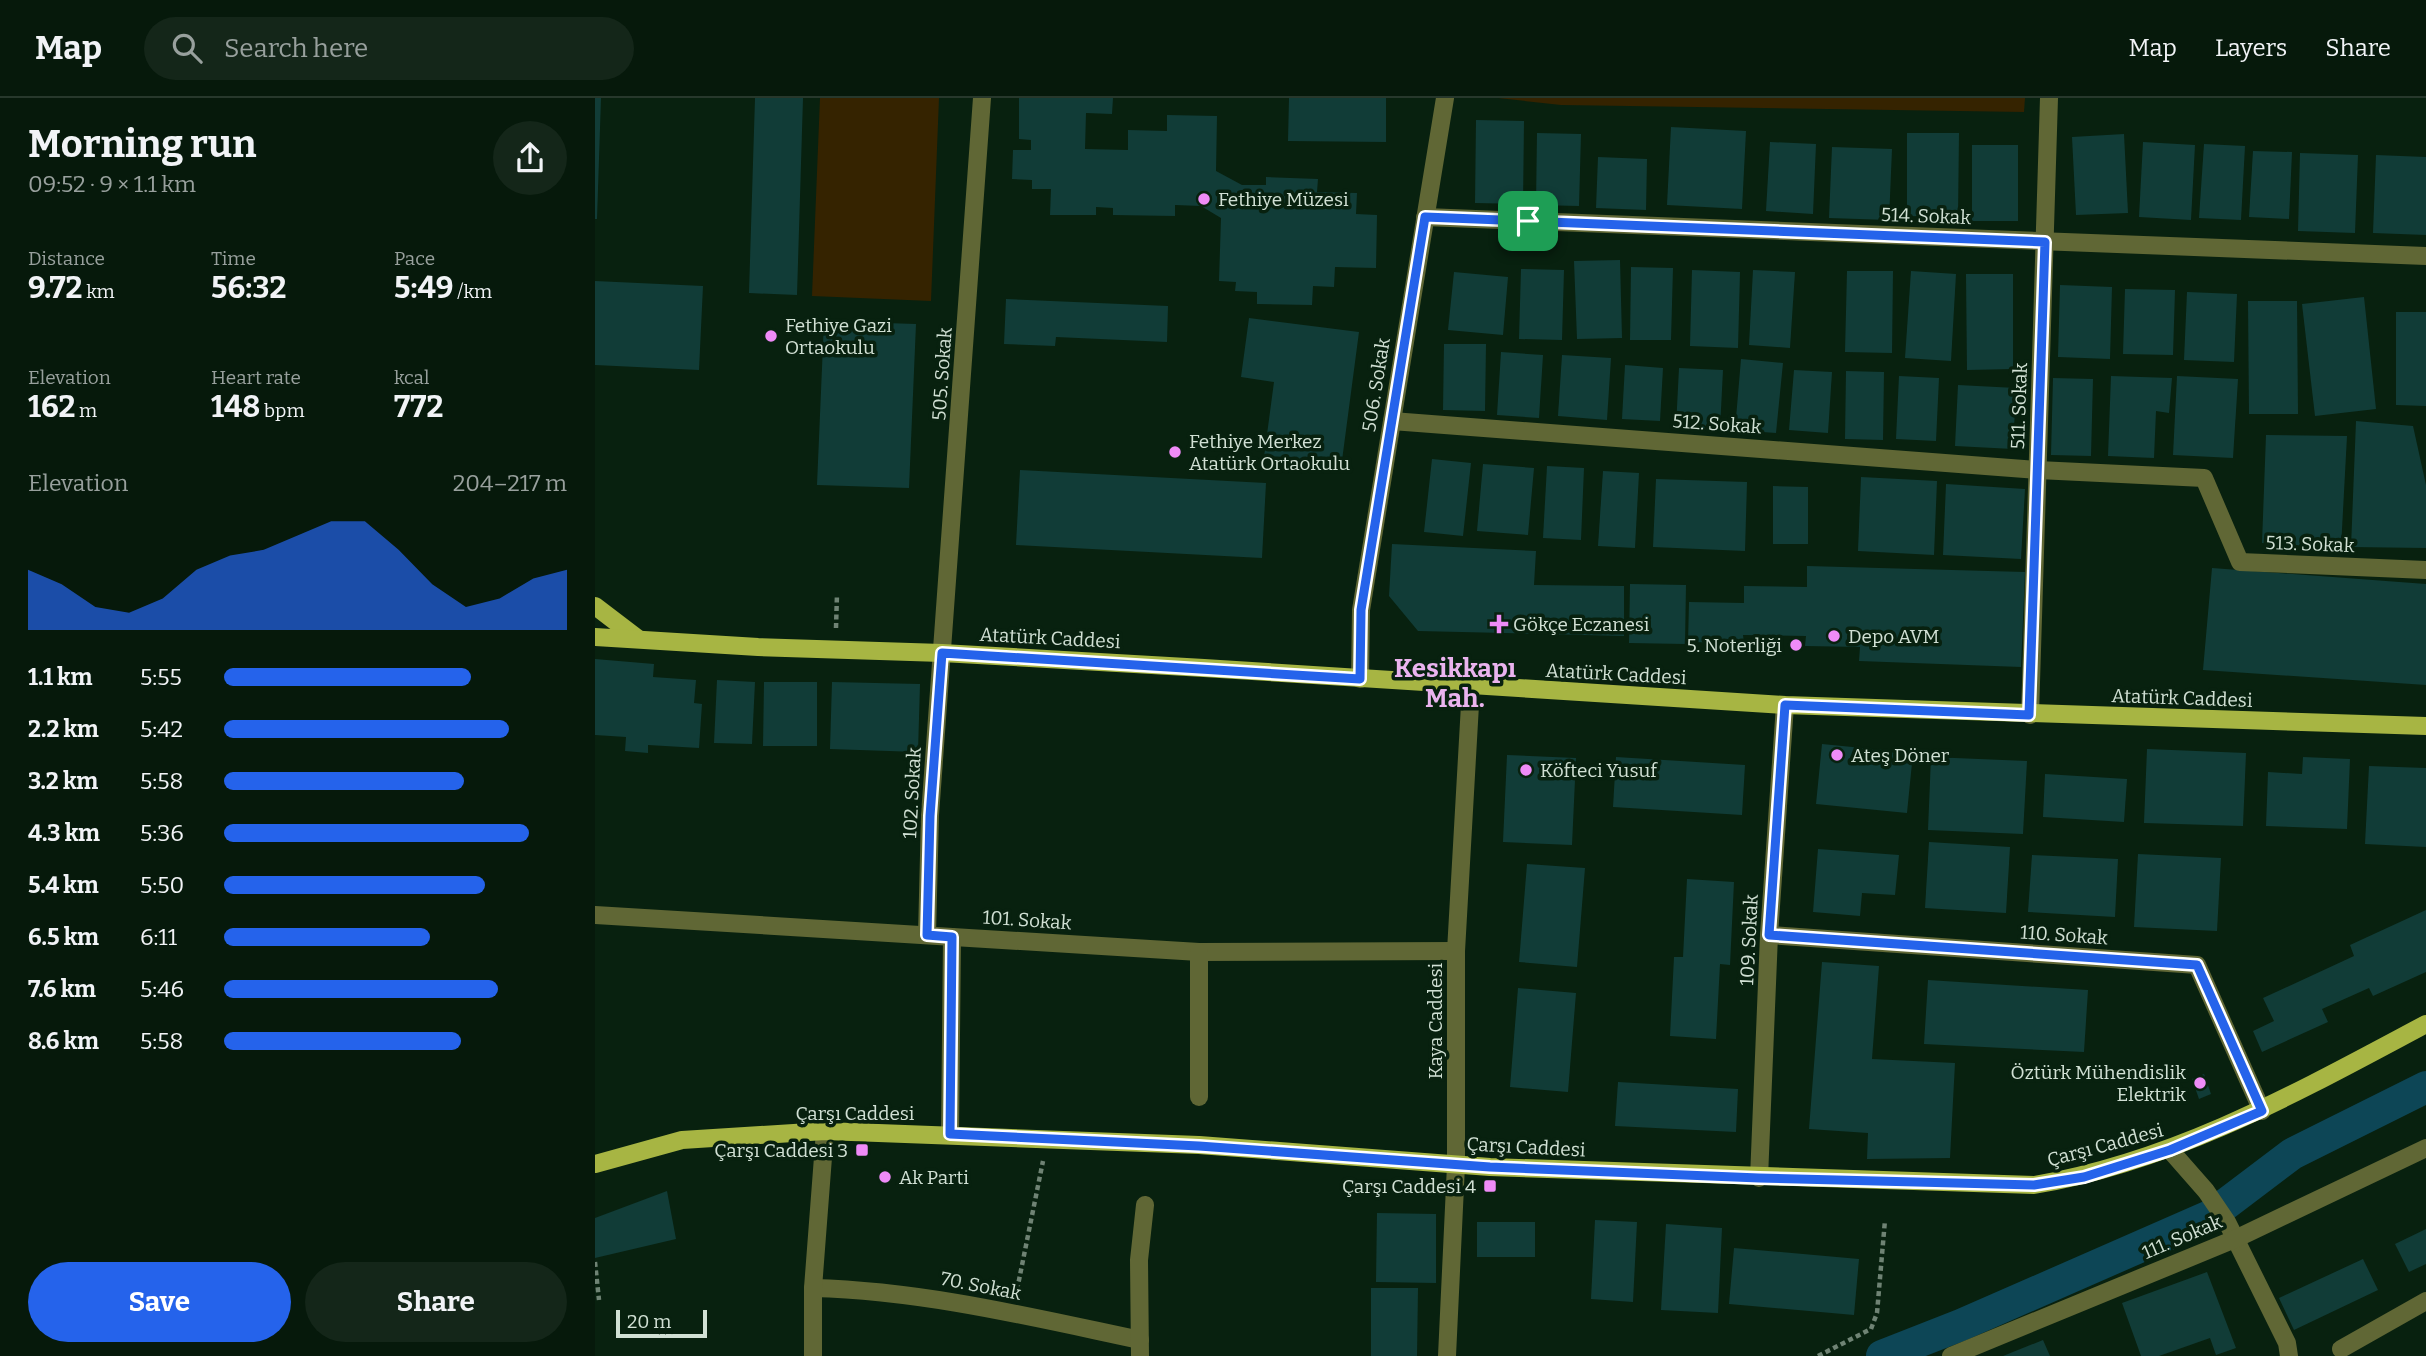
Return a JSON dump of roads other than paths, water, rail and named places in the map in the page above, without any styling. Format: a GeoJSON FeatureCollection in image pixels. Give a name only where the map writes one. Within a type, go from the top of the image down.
{"type":"FeatureCollection","features":[{"type":"Feature","properties":{"kind":"main road"},"geometry":{"type":"LineString","coordinates":[[595,606],[637,638]]}},
{"type":"Feature","properties":{"kind":"main road","name":"Atatürk Caddesi"},"geometry":{"type":"LineString","coordinates":[[595,636],[758,648],[942,653],[1785,705],[2426,726]]}},
{"type":"Feature","properties":{"kind":"main road","name":"Çarşı Caddesi"},"geometry":{"type":"LineString","coordinates":[[595,1164],[682,1140],[825,1131],[1199,1146],[1456,1165],[1759,1178],[2034,1185],[2084,1177],[2170,1150],[2262,1111],[2426,1024]]}},
{"type":"Feature","properties":{"kind":"street","name":"505. Sokak"},"geometry":{"type":"LineString","coordinates":[[942,653],[982,98]]}},
{"type":"Feature","properties":{"kind":"street","name":"506. Sokak"},"geometry":{"type":"LineString","coordinates":[[1360,679],[1361,610],[1445,98]]}},
{"type":"Feature","properties":{"kind":"street","name":"511. Sokak"},"geometry":{"type":"LineString","coordinates":[[2029,715],[2049,98]]}},
{"type":"Feature","properties":{"kind":"street","name":"514. Sokak"},"geometry":{"type":"LineString","coordinates":[[1425,217],[2426,256]]}},
{"type":"Feature","properties":{"kind":"street","name":"512. Sokak"},"geometry":{"type":"LineString","coordinates":[[1392,421],[2038,470]]}},
{"type":"Feature","properties":{"kind":"street","name":"513. Sokak"},"geometry":{"type":"LineString","coordinates":[[2038,470],[2204,478],[2240,562],[2426,570]]}},
{"type":"Feature","properties":{"kind":"street","name":"102. Sokak"},"geometry":{"type":"LineString","coordinates":[[927,935],[930,816],[942,653]]}},
{"type":"Feature","properties":{"kind":"street","name":"Kaya Caddesi"},"geometry":{"type":"LineString","coordinates":[[1447,1356],[1456,1165],[1456,951],[1471,687]]}},
{"type":"Feature","properties":{"kind":"street","name":"109. Sokak"},"geometry":{"type":"LineString","coordinates":[[1759,1178],[1769,935],[1785,705]]}},
{"type":"Feature","properties":{"kind":"street","name":"101. Sokak"},"geometry":{"type":"LineString","coordinates":[[595,915],[1199,952],[1456,951]]}},
{"type":"Feature","properties":{"kind":"street","name":"110. Sokak"},"geometry":{"type":"LineString","coordinates":[[1769,935],[2197,965],[2262,1111]]}},
{"type":"Feature","properties":{"kind":"street"},"geometry":{"type":"LineString","coordinates":[[950,1134],[952,937]]}},
{"type":"Feature","properties":{"kind":"street"},"geometry":{"type":"LineString","coordinates":[[1199,952],[1199,1097]]}},
{"type":"Feature","properties":{"kind":"street"},"geometry":{"type":"LineString","coordinates":[[813,1356],[813,1288],[825,1131]]}},
{"type":"Feature","properties":{"kind":"street","name":"111. Sokak"},"geometry":{"type":"LineString","coordinates":[[1951,1356],[2231,1230],[2426,1148]]}},
{"type":"Feature","properties":{"kind":"street"},"geometry":{"type":"LineString","coordinates":[[2170,1150],[2206,1191],[2231,1230],[2287,1343],[2289,1356]]}},
{"type":"Feature","properties":{"kind":"street"},"geometry":{"type":"LineString","coordinates":[[1140,1348],[1139,1260],[1146,1205]]}},
{"type":"Feature","properties":{"kind":"street","name":"70. Sokak"},"geometry":{"type":"LineString","coordinates":[[813,1288],[879,1290],[1012,1313],[1140,1348]]}},
{"type":"Feature","properties":{"kind":"street"},"geometry":{"type":"LineString","coordinates":[[2341,1349],[2426,1301]]}},
{"type":"Feature","properties":{"kind":"waterway"},"geometry":{"type":"LineString","coordinates":[[1882,1356],[1961,1325],[2210,1216],[2292,1154],[2426,1087]]}},
{"type":"Feature","properties":{"kind":"place","name":"Fethiye Müzesi"},"geometry":{"type":"Point","coordinates":[1204,199]}},
{"type":"Feature","properties":{"kind":"place","name":"Fethiye Gazi Ortaokulu"},"geometry":{"type":"Point","coordinates":[771,336]}},
{"type":"Feature","properties":{"kind":"place","name":"Fethiye Merkez Atatürk Ortaokulu"},"geometry":{"type":"Point","coordinates":[1175,452]}},
{"type":"Feature","properties":{"kind":"place","name":"Gökçe Eczanesi"},"geometry":{"type":"Point","coordinates":[1499,624]}},
{"type":"Feature","properties":{"kind":"place","name":"Depo AVM"},"geometry":{"type":"Point","coordinates":[1834,636]}},
{"type":"Feature","properties":{"kind":"place","name":"5. Noterliği"},"geometry":{"type":"Point","coordinates":[1796,645]}},
{"type":"Feature","properties":{"kind":"place","name":"Ateş Döner"},"geometry":{"type":"Point","coordinates":[1837,755]}},
{"type":"Feature","properties":{"kind":"place","name":"Köfteci Yusuf"},"geometry":{"type":"Point","coordinates":[1526,770]}},
{"type":"Feature","properties":{"kind":"place","name":"Öztürk Mühendislik Elektrik"},"geometry":{"type":"Point","coordinates":[2200,1083]}},
{"type":"Feature","properties":{"kind":"place","name":"Çarşı Caddesi 3"},"geometry":{"type":"Point","coordinates":[862,1150]}},
{"type":"Feature","properties":{"kind":"place","name":"Ak Parti"},"geometry":{"type":"Point","coordinates":[885,1177]}},
{"type":"Feature","properties":{"kind":"place","name":"Çarşı Caddesi 4"},"geometry":{"type":"Point","coordinates":[1490,1186]}},
{"type":"Feature","properties":{"kind":"district","name":"Kesikkapı Mah."},"geometry":{"type":"Point","coordinates":[1455,683]}}]}
